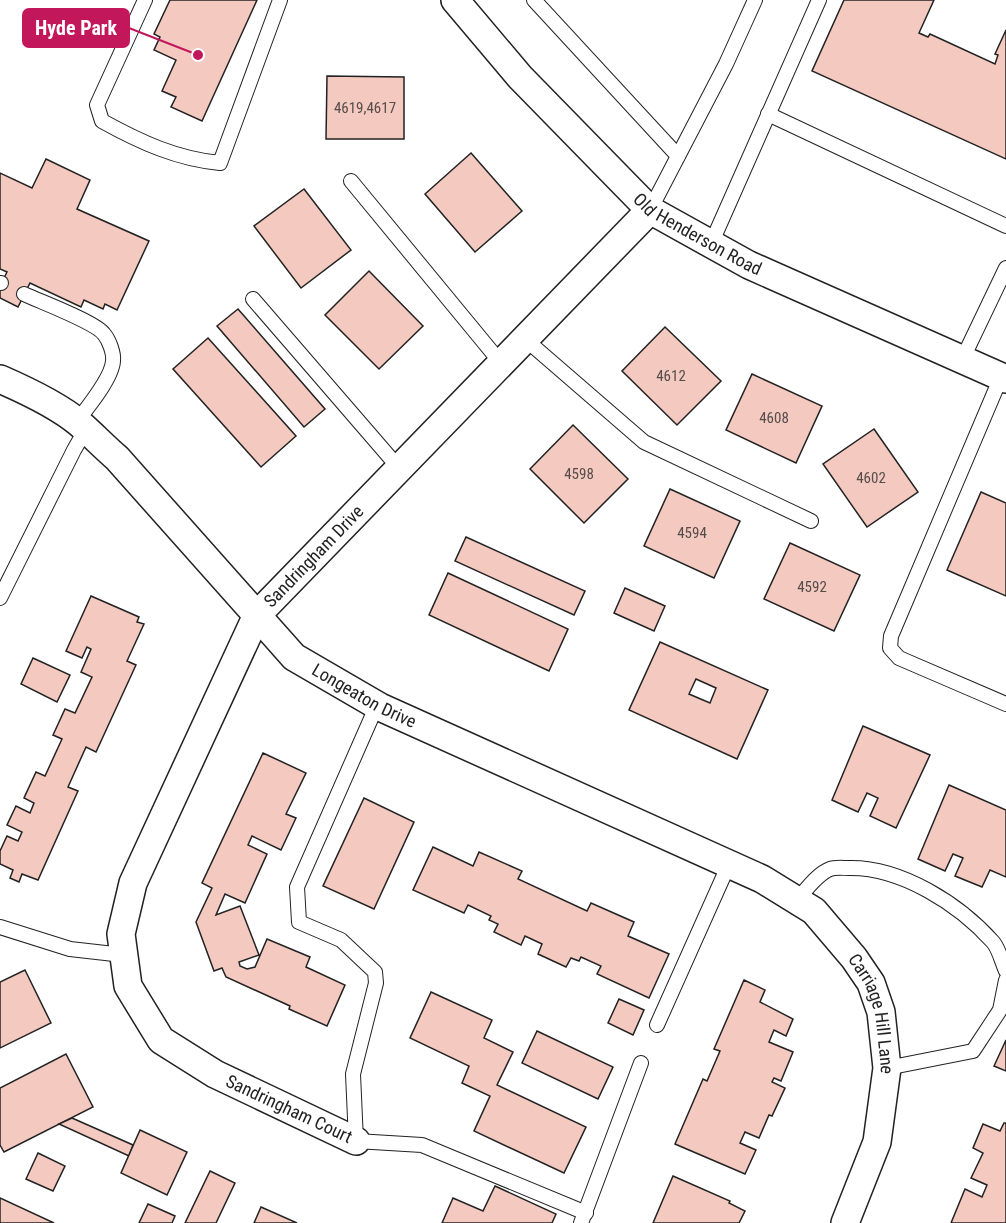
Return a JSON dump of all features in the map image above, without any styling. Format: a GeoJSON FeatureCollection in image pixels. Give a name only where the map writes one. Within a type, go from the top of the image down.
{"type":"FeatureCollection","features":[{"type":"Feature","properties":{"kind":"street","name":"Old Henderson Road"},"geometry":{"type":"LineString","coordinates":[[455,0],[520,77],[650,210],[749,265],[1003,378]]}},
{"type":"Feature","properties":{"kind":"street","name":"Sandringham Drive"},"geometry":{"type":"LineString","coordinates":[[128,986],[121,934],[133,883],[257,615],[650,210]]}},
{"type":"Feature","properties":{"kind":"street","name":"Longeaton Drive"},"geometry":{"type":"LineString","coordinates":[[0,379],[22,388],[82,425],[117,459],[294,657],[377,705],[729,864]]}},
{"type":"Feature","properties":{"kind":"street","name":"Carriage Hill Lane"},"geometry":{"type":"LineString","coordinates":[[729,864],[762,879],[814,911],[854,958],[871,983],[881,1012],[887,1068],[877,1142],[844,1223]]}},
{"type":"Feature","properties":{"kind":"street","name":"Sandringham Court"},"geometry":{"type":"LineString","coordinates":[[128,986],[161,1040],[215,1074],[356,1141]]}},
{"type":"Feature","properties":{"kind":"lane"},"geometry":{"type":"LineString","coordinates":[[145,0],[97,105],[102,121],[135,139],[167,152],[220,163],[280,0]]}},
{"type":"Feature","properties":{"kind":"lane"},"geometry":{"type":"LineString","coordinates":[[534,0],[678,156]]}},
{"type":"Feature","properties":{"kind":"lane"},"geometry":{"type":"LineString","coordinates":[[650,210],[726,64],[755,0]]}},
{"type":"Feature","properties":{"kind":"lane"},"geometry":{"type":"LineString","coordinates":[[711,244],[819,0]]}},
{"type":"Feature","properties":{"kind":"lane"},"geometry":{"type":"LineString","coordinates":[[768,114],[1006,226]]}},
{"type":"Feature","properties":{"kind":"lane"},"geometry":{"type":"LineString","coordinates":[[351,181],[501,363]]}},
{"type":"Feature","properties":{"kind":"lane"},"geometry":{"type":"LineString","coordinates":[[962,360],[1006,268]]}},
{"type":"Feature","properties":{"kind":"lane"},"geometry":{"type":"LineString","coordinates":[[0,598],[74,450],[82,425],[105,382],[113,360],[109,343],[103,332],[24,294]]}},
{"type":"Feature","properties":{"kind":"lane"},"geometry":{"type":"LineString","coordinates":[[253,299],[399,468]]}},
{"type":"Feature","properties":{"kind":"lane"},"geometry":{"type":"LineString","coordinates":[[525,339],[644,442],[811,521]]}},
{"type":"Feature","properties":{"kind":"lane"},"geometry":{"type":"LineString","coordinates":[[1003,378],[891,636],[890,648],[899,658],[1006,704]]}},
{"type":"Feature","properties":{"kind":"lane"},"geometry":{"type":"LineString","coordinates":[[356,1141],[352,1074],[376,983],[375,972],[341,940],[299,922],[297,887],[377,705]]}},
{"type":"Feature","properties":{"kind":"lane"},"geometry":{"type":"LineString","coordinates":[[657,1024],[729,864]]}},
{"type":"Feature","properties":{"kind":"lane"},"geometry":{"type":"LineString","coordinates":[[797,900],[819,876],[831,868],[882,871],[916,884],[963,913],[995,944],[1006,971]]}},
{"type":"Feature","properties":{"kind":"lane"},"geometry":{"type":"LineString","coordinates":[[0,927],[70,949],[123,955]]}},
{"type":"Feature","properties":{"kind":"lane"},"geometry":{"type":"LineString","coordinates":[[887,1068],[973,1051],[1000,1010],[1006,980]]}},
{"type":"Feature","properties":{"kind":"lane"},"geometry":{"type":"LineString","coordinates":[[584,1218],[641,1063]]}},
{"type":"Feature","properties":{"kind":"lane","name":"Sandringham Court"},"geometry":{"type":"LineString","coordinates":[[356,1141],[422,1145],[584,1218]]}},
{"type":"Feature","properties":{"kind":"building"},"geometry":{"type":"Polygon","coordinates":[[[170,0],[257,0],[202,121],[171,107],[176,97],[162,91],[176,60],[154,50],[160,37],[154,34],[170,0]]]}},
{"type":"Feature","properties":{"kind":"building"},"geometry":{"type":"Polygon","coordinates":[[[844,0],[934,0],[919,33],[928,37],[930,34],[995,64],[998,55],[995,54],[1006,30],[1006,159],[812,71],[844,0]]]}},
{"type":"Feature","properties":{"kind":"building"},"geometry":{"type":"Polygon","coordinates":[[[327,76],[404,77],[404,139],[326,139],[327,76]]]}},
{"type":"Feature","properties":{"kind":"building"},"geometry":{"type":"Polygon","coordinates":[[[471,153],[522,211],[475,252],[425,194],[471,153]]]}},
{"type":"Feature","properties":{"kind":"building"},"geometry":{"type":"Polygon","coordinates":[[[46,159],[90,180],[77,209],[149,241],[117,310],[105,304],[103,309],[84,300],[81,307],[30,283],[18,307],[0,298],[0,286],[7,272],[0,269],[0,173],[32,188],[46,159]]]}},
{"type":"Feature","properties":{"kind":"building"},"geometry":{"type":"Polygon","coordinates":[[[304,189],[351,250],[301,288],[254,226],[304,189]]]}},
{"type":"Feature","properties":{"kind":"building"},"geometry":{"type":"Polygon","coordinates":[[[369,271],[423,326],[379,369],[325,315],[369,271]]]}},
{"type":"Feature","properties":{"kind":"building"},"geometry":{"type":"Polygon","coordinates":[[[238,309],[325,409],[304,427],[217,326],[238,309]]]}},
{"type":"Feature","properties":{"kind":"building"},"geometry":{"type":"Polygon","coordinates":[[[665,327],[721,381],[677,425],[622,371],[665,327]]]}},
{"type":"Feature","properties":{"kind":"building"},"geometry":{"type":"Polygon","coordinates":[[[208,338],[296,436],[261,467],[173,369],[208,338]]]}},
{"type":"Feature","properties":{"kind":"building"},"geometry":{"type":"Polygon","coordinates":[[[752,374],[822,406],[796,463],[726,430],[752,374]]]}},
{"type":"Feature","properties":{"kind":"building"},"geometry":{"type":"Polygon","coordinates":[[[573,425],[628,479],[584,523],[530,469],[573,425]]]}},
{"type":"Feature","properties":{"kind":"building"},"geometry":{"type":"Polygon","coordinates":[[[874,429],[918,492],[867,527],[823,464],[874,429]]]}},
{"type":"Feature","properties":{"kind":"building"},"geometry":{"type":"Polygon","coordinates":[[[670,489],[740,521],[714,578],[644,546],[670,489]]]}},
{"type":"Feature","properties":{"kind":"building"},"geometry":{"type":"Polygon","coordinates":[[[981,492],[1006,503],[1006,596],[947,570],[981,492]]]}},
{"type":"Feature","properties":{"kind":"building"},"geometry":{"type":"Polygon","coordinates":[[[466,537],[585,591],[574,615],[455,561],[466,537]]]}},
{"type":"Feature","properties":{"kind":"building"},"geometry":{"type":"Polygon","coordinates":[[[790,543],[860,575],[834,631],[764,599],[790,543]]]}},
{"type":"Feature","properties":{"kind":"building"},"geometry":{"type":"Polygon","coordinates":[[[448,573],[568,629],[549,671],[429,615],[448,573]]]}},
{"type":"Feature","properties":{"kind":"building"},"geometry":{"type":"Polygon","coordinates":[[[625,588],[665,606],[654,631],[614,613],[625,588]]]}},
{"type":"Feature","properties":{"kind":"building"},"geometry":{"type":"Polygon","coordinates":[[[91,596],[139,617],[137,622],[144,624],[127,661],[136,665],[96,752],[86,747],[68,787],[78,791],[38,880],[22,874],[19,882],[10,878],[13,870],[0,864],[0,851],[7,836],[18,841],[22,832],[7,825],[16,806],[30,813],[34,803],[24,798],[36,772],[45,776],[62,739],[53,735],[65,709],[75,713],[92,677],[81,672],[91,649],[87,647],[82,658],[66,651],[91,596]]]}},
{"type":"Feature","properties":{"kind":"building"},"geometry":{"type":"Polygon","coordinates":[[[660,642],[768,690],[737,759],[629,710],[660,642]],[[696,679],[689,694],[710,703],[716,688],[696,679]]]}},
{"type":"Feature","properties":{"kind":"building"},"geometry":{"type":"Polygon","coordinates":[[[33,658],[70,675],[57,702],[21,684],[33,658]]]}},
{"type":"Feature","properties":{"kind":"building"},"geometry":{"type":"Polygon","coordinates":[[[863,726],[930,755],[896,828],[870,816],[878,798],[867,793],[858,812],[832,800],[863,726]]]}},
{"type":"Feature","properties":{"kind":"building"},"geometry":{"type":"Polygon","coordinates":[[[263,753],[306,773],[286,814],[296,818],[281,850],[252,836],[248,845],[267,854],[245,903],[225,894],[216,915],[240,906],[259,955],[239,962],[240,966],[247,969],[255,967],[267,939],[310,957],[306,967],[345,985],[327,1026],[289,1009],[290,1006],[226,977],[222,968],[214,971],[196,922],[212,888],[202,883],[263,753]]]}},
{"type":"Feature","properties":{"kind":"building"},"geometry":{"type":"Polygon","coordinates":[[[949,785],[1006,810],[1006,877],[990,870],[982,887],[955,876],[963,858],[953,854],[945,871],[918,859],[949,785]]]}},
{"type":"Feature","properties":{"kind":"building"},"geometry":{"type":"Polygon","coordinates":[[[364,798],[414,822],[374,909],[323,886],[364,798]]]}},
{"type":"Feature","properties":{"kind":"building"},"geometry":{"type":"Polygon","coordinates":[[[433,847],[473,866],[479,852],[522,871],[518,879],[587,911],[591,903],[634,922],[628,936],[669,954],[649,998],[597,974],[601,966],[581,957],[579,961],[571,958],[566,967],[538,954],[542,944],[525,936],[521,945],[494,932],[498,924],[489,920],[491,916],[468,905],[464,913],[413,890],[433,847]]]}},
{"type":"Feature","properties":{"kind":"building"},"geometry":{"type":"Polygon","coordinates":[[[25,970],[51,1023],[0,1048],[0,982],[25,970]]]}},
{"type":"Feature","properties":{"kind":"building"},"geometry":{"type":"Polygon","coordinates":[[[744,980],[765,990],[760,1002],[793,1019],[786,1036],[774,1030],[769,1042],[793,1052],[781,1081],[774,1078],[772,1082],[785,1088],[772,1116],[769,1115],[759,1138],[745,1132],[740,1143],[756,1150],[745,1174],[675,1144],[703,1079],[707,1081],[720,1051],[714,1049],[744,980]]]}},
{"type":"Feature","properties":{"kind":"building"},"geometry":{"type":"Polygon","coordinates":[[[431,992],[492,1020],[484,1038],[513,1052],[497,1085],[586,1127],[564,1173],[474,1131],[490,1096],[462,1083],[469,1066],[410,1038],[431,992]]]}},
{"type":"Feature","properties":{"kind":"building"},"geometry":{"type":"Polygon","coordinates":[[[619,999],[644,1010],[633,1035],[608,1023],[619,999]]]}},
{"type":"Feature","properties":{"kind":"building"},"geometry":{"type":"Polygon","coordinates":[[[537,1031],[613,1067],[598,1099],[522,1063],[537,1031]]]}},
{"type":"Feature","properties":{"kind":"building"},"geometry":{"type":"Polygon","coordinates":[[[1006,1040],[1006,1071],[994,1066],[1006,1040]]]}},
{"type":"Feature","properties":{"kind":"building"},"geometry":{"type":"Polygon","coordinates":[[[66,1054],[93,1107],[4,1152],[0,1145],[0,1088],[66,1054]]]}},
{"type":"Feature","properties":{"kind":"building"},"geometry":{"type":"Polygon","coordinates":[[[72,1118],[133,1145],[129,1156],[59,1124],[72,1118]]]}},
{"type":"Feature","properties":{"kind":"building"},"geometry":{"type":"Polygon","coordinates":[[[1006,1123],[1006,1223],[951,1223],[965,1189],[982,1197],[987,1185],[971,1178],[983,1153],[973,1148],[983,1124],[1000,1131],[1006,1123]]]}},
{"type":"Feature","properties":{"kind":"building"},"geometry":{"type":"Polygon","coordinates":[[[140,1130],[187,1152],[167,1195],[121,1173],[140,1130]]]}},
{"type":"Feature","properties":{"kind":"building"},"geometry":{"type":"Polygon","coordinates":[[[38,1153],[65,1166],[53,1191],[26,1179],[38,1153]]]}},
{"type":"Feature","properties":{"kind":"building"},"geometry":{"type":"Polygon","coordinates":[[[210,1171],[235,1183],[216,1223],[185,1223],[210,1171]]]}},
{"type":"Feature","properties":{"kind":"building"},"geometry":{"type":"Polygon","coordinates":[[[673,1176],[730,1201],[729,1203],[745,1211],[739,1223],[653,1223],[673,1176]]]}},
{"type":"Feature","properties":{"kind":"building"},"geometry":{"type":"Polygon","coordinates":[[[495,1186],[556,1214],[552,1223],[442,1223],[453,1198],[483,1211],[495,1186]]]}},
{"type":"Feature","properties":{"kind":"building"},"geometry":{"type":"Polygon","coordinates":[[[0,1198],[54,1223],[0,1223],[0,1198]]]}},
{"type":"Feature","properties":{"kind":"building"},"geometry":{"type":"Polygon","coordinates":[[[148,1204],[175,1216],[172,1223],[139,1223],[148,1204]]]}},
{"type":"Feature","properties":{"kind":"building"},"geometry":{"type":"Polygon","coordinates":[[[261,1207],[297,1223],[254,1223],[261,1207]]]}},
{"type":"Feature","properties":{"kind":"place","name":"Hyde Park"},"geometry":{"type":"Point","coordinates":[198,55]}}]}
